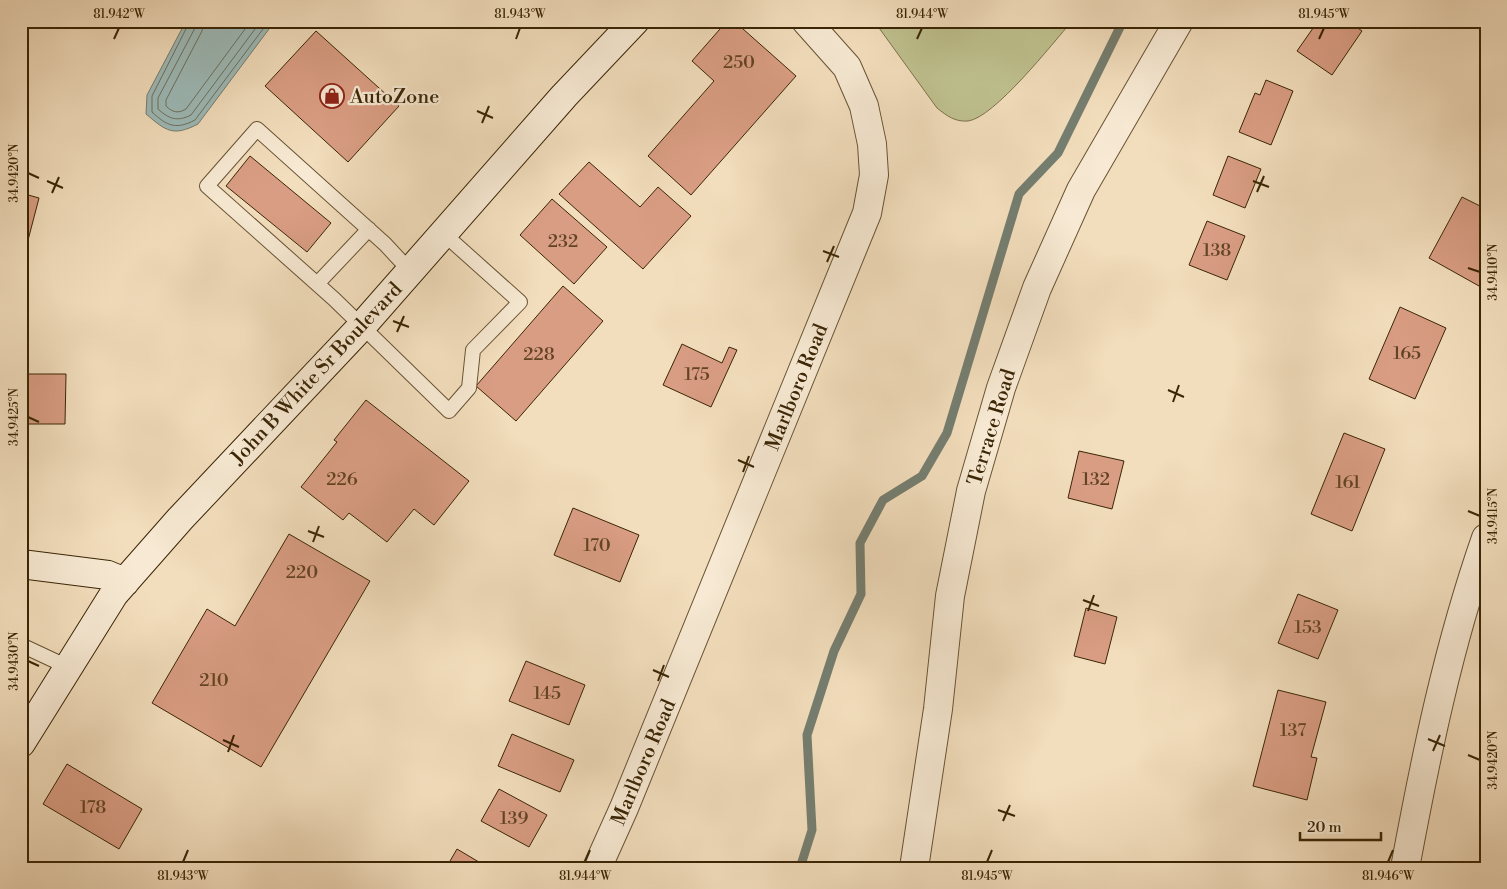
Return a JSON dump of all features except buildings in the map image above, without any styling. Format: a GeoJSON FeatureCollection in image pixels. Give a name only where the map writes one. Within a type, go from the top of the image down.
{"type":"FeatureCollection","features":[{"type":"Feature","properties":{"kind":"street","name":"John B White Sr Boulevard"},"geometry":{"type":"LineString","coordinates":[[21,743],[114,594],[180,519],[362,326],[564,96],[635,21]]}},
{"type":"Feature","properties":{"kind":"street","name":"Marlboro Road"},"geometry":{"type":"LineString","coordinates":[[598,867],[624,808],[867,213],[874,175],[872,144],[864,106],[847,67],[806,21]]}},
{"type":"Feature","properties":{"kind":"street","name":"Terrace Road"},"geometry":{"type":"LineString","coordinates":[[914,868],[938,709],[950,596],[972,491],[1001,388],[1037,288],[1081,190],[1179,21]]}},
{"type":"Feature","properties":{"kind":"street"},"geometry":{"type":"LineString","coordinates":[[1405,868],[1429,738],[1449,656],[1467,591],[1486,538]]}},
{"type":"Feature","properties":{"kind":"street"},"geometry":{"type":"LineString","coordinates":[[21,564],[108,575],[125,582]]}},
{"type":"Feature","properties":{"kind":"lane"},"geometry":{"type":"LineString","coordinates":[[411,272],[369,229],[258,129],[207,186],[317,284],[449,411],[468,388],[473,350],[520,302],[444,234]]}},
{"type":"Feature","properties":{"kind":"lane"},"geometry":{"type":"LineString","coordinates":[[317,284],[369,229]]}},
{"type":"Feature","properties":{"kind":"lane"},"geometry":{"type":"LineString","coordinates":[[21,645],[68,667]]}},
{"type":"Feature","properties":{"kind":"green space"},"geometry":{"type":"Polygon","coordinates":[[[874,21],[1072,21],[1038,62],[993,107],[979,117],[968,121],[959,121],[944,114],[937,108],[874,21]]]}},
{"type":"Feature","properties":{"kind":"water"},"geometry":{"type":"Polygon","coordinates":[[[186,21],[275,21],[198,124],[176,131],[159,125],[146,114],[147,95],[186,21]]]}},
{"type":"Feature","properties":{"kind":"waterway"},"geometry":{"type":"LineString","coordinates":[[800,868],[812,830],[807,735],[834,651],[861,594],[860,543],[883,500],[922,476],[947,433],[1019,194],[1058,153],[1123,21]]}},
{"type":"Feature","properties":{"kind":"place","name":"AutoZone"},"geometry":{"type":"Point","coordinates":[332,96]}}]}
